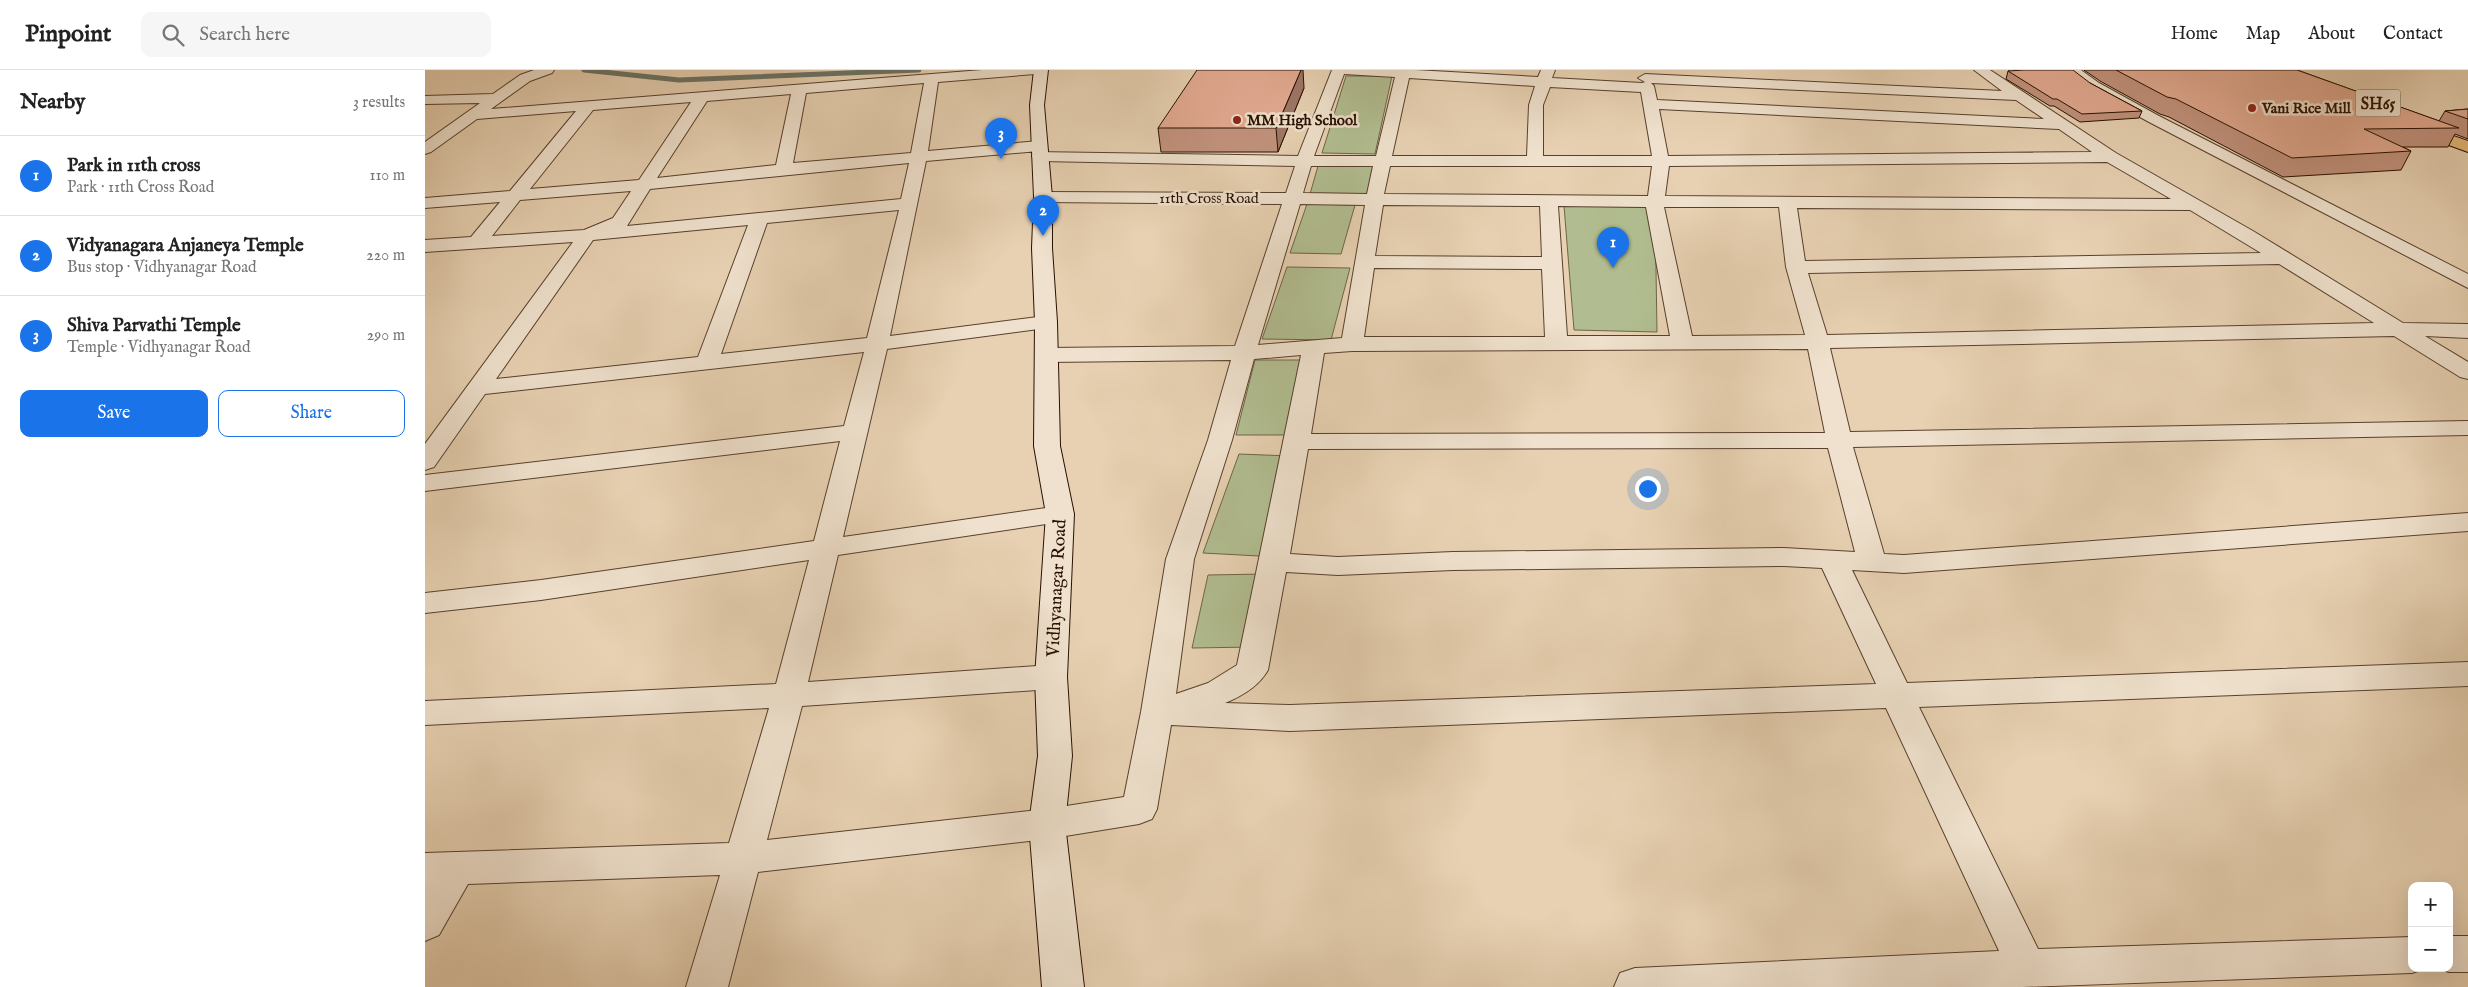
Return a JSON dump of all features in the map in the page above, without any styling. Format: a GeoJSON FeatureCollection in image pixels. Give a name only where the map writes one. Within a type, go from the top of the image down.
{"type":"FeatureCollection","features":[{"type":"Feature","properties":{"kind":"main road","name":"SH65"},"geometry":{"type":"LineString","coordinates":[[2468,137],[2427,121],[2405,118],[2468,147]]}},
{"type":"Feature","properties":{"kind":"street"},"geometry":{"type":"LineString","coordinates":[[425,150],[525,78],[547,70]]}},
{"type":"Feature","properties":{"kind":"street"},"geometry":{"type":"LineString","coordinates":[[473,115],[703,95],[1035,70]]}},
{"type":"Feature","properties":{"kind":"street","name":"Vidhyanagar Road"},"geometry":{"type":"LineString","coordinates":[[1041,70],[1037,105],[1043,197],[1041,248],[1046,322],[1047,446],[1060,514],[1051,677],[1055,756],[1047,824],[1063,987]]}},
{"type":"Feature","properties":{"kind":"street"},"geometry":{"type":"LineString","coordinates":[[425,923],[441,869],[743,858],[1047,824],[1139,809],[1157,712],[1180,559],[1220,440],[1244,353],[1314,130],[1339,70]]}},
{"type":"Feature","properties":{"kind":"street"},"geometry":{"type":"LineString","coordinates":[[1344,70],[1646,79],[2020,96]]}},
{"type":"Feature","properties":{"kind":"street"},"geometry":{"type":"LineString","coordinates":[[1979,70],[2013,72]]}},
{"type":"Feature","properties":{"kind":"street"},"geometry":{"type":"LineString","coordinates":[[1979,70],[2110,157],[2283,258],[2468,372]]}},
{"type":"Feature","properties":{"kind":"street"},"geometry":{"type":"LineString","coordinates":[[2072,70],[2094,86],[2154,119],[2468,282]]}},
{"type":"Feature","properties":{"kind":"street"},"geometry":{"type":"LineString","coordinates":[[1352,344],[1382,161],[1404,72]]}},
{"type":"Feature","properties":{"kind":"street"},"geometry":{"type":"LineString","coordinates":[[1535,161],[1536,105],[1545,76]]}},
{"type":"Feature","properties":{"kind":"street"},"geometry":{"type":"LineString","coordinates":[[707,987],[789,695],[877,344],[909,204],[932,78]]}},
{"type":"Feature","properties":{"kind":"street"},"geometry":{"type":"LineString","coordinates":[[1646,79],[1661,160],[1655,207],[1682,342]]}},
{"type":"Feature","properties":{"kind":"street"},"geometry":{"type":"LineString","coordinates":[[784,169],[799,88]]}},
{"type":"Feature","properties":{"kind":"street"},"geometry":{"type":"LineString","coordinates":[[425,462],[587,235],[620,222],[642,185],[655,170],[703,95]]}},
{"type":"Feature","properties":{"kind":"street"},"geometry":{"type":"LineString","coordinates":[[425,100],[496,98]]}},
{"type":"Feature","properties":{"kind":"street"},"geometry":{"type":"LineString","coordinates":[[1650,104],[2064,126]]}},
{"type":"Feature","properties":{"kind":"street"},"geometry":{"type":"LineString","coordinates":[[477,241],[589,105]]}},
{"type":"Feature","properties":{"kind":"street"},"geometry":{"type":"LineString","coordinates":[[2427,121],[2443,120]]}},
{"type":"Feature","properties":{"kind":"street"},"geometry":{"type":"LineString","coordinates":[[425,138],[441,138]]}},
{"type":"Feature","properties":{"kind":"street"},"geometry":{"type":"LineString","coordinates":[[425,203],[642,185],[784,169],[918,158],[1040,151],[1159,160],[1535,161],[2110,157]]}},
{"type":"Feature","properties":{"kind":"street","name":"11th Cross Road"},"geometry":{"type":"LineString","coordinates":[[1043,197],[2193,205]]}},
{"type":"Feature","properties":{"kind":"street"},"geometry":{"type":"LineString","coordinates":[[1549,200],[1556,343]]}},
{"type":"Feature","properties":{"kind":"street"},"geometry":{"type":"LineString","coordinates":[[1787,202],[1796,267],[1818,342],[1839,440],[1872,562]]}},
{"type":"Feature","properties":{"kind":"street"},"geometry":{"type":"LineString","coordinates":[[428,248],[477,241],[587,235],[909,204]]}},
{"type":"Feature","properties":{"kind":"street"},"geometry":{"type":"LineString","coordinates":[[707,363],[760,217]]}},
{"type":"Feature","properties":{"kind":"street"},"geometry":{"type":"LineString","coordinates":[[1796,267],[2283,258]]}},
{"type":"Feature","properties":{"kind":"street"},"geometry":{"type":"LineString","coordinates":[[1365,262],[1552,263]]}},
{"type":"Feature","properties":{"kind":"street"},"geometry":{"type":"LineString","coordinates":[[479,388],[877,344],[1046,322]]}},
{"type":"Feature","properties":{"kind":"street"},"geometry":{"type":"LineString","coordinates":[[1047,355],[1244,353],[1352,344],[1818,342],[2401,330],[2468,331]]}},
{"type":"Feature","properties":{"kind":"street"},"geometry":{"type":"LineString","coordinates":[[1157,712],[1221,692],[1239,683],[1252,670],[1275,562],[1314,347]]}},
{"type":"Feature","properties":{"kind":"street"},"geometry":{"type":"LineString","coordinates":[[1297,442],[1839,440],[2468,428]]}},
{"type":"Feature","properties":{"kind":"street"},"geometry":{"type":"LineString","coordinates":[[425,483],[854,432]]}},
{"type":"Feature","properties":{"kind":"street"},"geometry":{"type":"LineString","coordinates":[[425,603],[541,590],[1060,514]]}},
{"type":"Feature","properties":{"kind":"street"},"geometry":{"type":"LineString","coordinates":[[1275,562],[1338,566],[1473,561],[1785,557],[1904,564],[2468,522]]}},
{"type":"Feature","properties":{"kind":"street"},"geometry":{"type":"LineString","coordinates":[[1832,559],[2027,968]]}},
{"type":"Feature","properties":{"kind":"street"},"geometry":{"type":"LineString","coordinates":[[1157,712],[1290,718],[2468,674]]}},
{"type":"Feature","properties":{"kind":"street"},"geometry":{"type":"LineString","coordinates":[[425,713],[789,695],[1051,677]]}},
{"type":"Feature","properties":{"kind":"street"},"geometry":{"type":"LineString","coordinates":[[2453,954],[2468,954]]}},
{"type":"Feature","properties":{"kind":"street"},"geometry":{"type":"LineString","coordinates":[[1635,987],[2027,968],[2408,955]]}},
{"type":"Feature","properties":{"kind":"green space"},"geometry":{"type":"Polygon","coordinates":[[[1346,76],[1392,76],[1375,154],[1322,153],[1346,76]]]}},
{"type":"Feature","properties":{"kind":"green space"},"geometry":{"type":"Polygon","coordinates":[[[1318,166],[1373,166],[1368,195],[1310,194],[1318,166]]]}},
{"type":"Feature","properties":{"kind":"green space"},"geometry":{"type":"Polygon","coordinates":[[[1307,204],[1355,205],[1341,254],[1290,253],[1307,204]]]}},
{"type":"Feature","properties":{"kind":"green space"},"geometry":{"type":"Polygon","coordinates":[[[1564,206],[1655,207],[1657,332],[1574,330],[1564,206]]]}},
{"type":"Feature","properties":{"kind":"green space"},"geometry":{"type":"Polygon","coordinates":[[[1287,267],[1350,268],[1331,340],[1262,339],[1287,267]]]}},
{"type":"Feature","properties":{"kind":"green space"},"geometry":{"type":"Polygon","coordinates":[[[1255,360],[1306,360],[1292,435],[1236,435],[1255,360]]]}},
{"type":"Feature","properties":{"kind":"green space"},"geometry":{"type":"Polygon","coordinates":[[[1239,454],[1290,456],[1259,556],[1203,553],[1239,454]]]}},
{"type":"Feature","properties":{"kind":"green space"},"geometry":{"type":"Polygon","coordinates":[[[1265,574],[1254,647],[1192,648],[1208,575],[1265,574]]]}},
{"type":"Feature","properties":{"kind":"building"},"geometry":{"type":"Polygon","coordinates":[[[1197,70],[1301,70],[1276,128],[1158,128],[1197,70]]]}},
{"type":"Feature","properties":{"kind":"building"},"geometry":{"type":"Polygon","coordinates":[[[2073,70],[2090,83],[2142,111],[2082,114],[2057,99],[2053,99],[2008,71],[2073,70]]]}},
{"type":"Feature","properties":{"kind":"building","name":"Vani Rice Mill"},"geometry":{"type":"Polygon","coordinates":[[[2116,70],[2297,70],[2459,128],[2364,129],[2411,151],[2292,158],[2116,70]]]}},
{"type":"Feature","properties":{"kind":"building"},"geometry":{"type":"Polygon","coordinates":[[[2468,109],[2468,119],[2445,111],[2468,109]]]}},
{"type":"Feature","properties":{"kind":"waterway"},"geometry":{"type":"LineString","coordinates":[[584,70],[679,80],[919,70]]}},
{"type":"Feature","properties":{"kind":"place","name":"Vani Rice Mill"},"geometry":{"type":"Point","coordinates":[2252,108]}},
{"type":"Feature","properties":{"kind":"place","name":"MM High School"},"geometry":{"type":"Point","coordinates":[1237,120]}},
{"type":"Feature","properties":{"kind":"place","name":"Shiva Parvathi Temple"},"geometry":{"type":"Point","coordinates":[1001,159]}},
{"type":"Feature","properties":{"kind":"place","name":"Vidyanagara Anjaneya Temple"},"geometry":{"type":"Point","coordinates":[1043,236]}},
{"type":"Feature","properties":{"kind":"place","name":"Park in 11th cross"},"geometry":{"type":"Point","coordinates":[1613,268]}}]}
